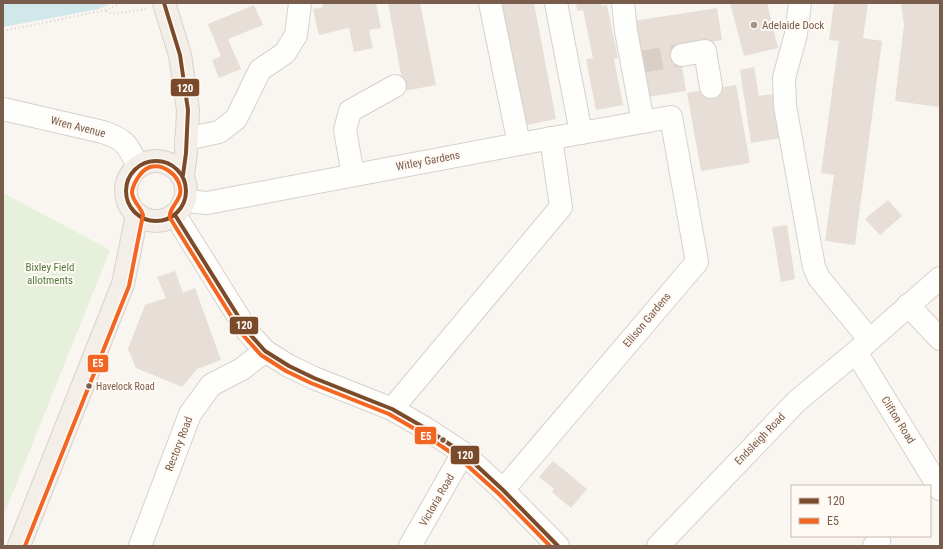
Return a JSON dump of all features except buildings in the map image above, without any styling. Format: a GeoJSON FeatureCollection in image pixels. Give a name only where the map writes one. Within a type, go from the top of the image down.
{"type":"FeatureCollection","features":[{"type":"Feature","properties":{"kind":"main road"},"geometry":{"type":"LineString","coordinates":[[165,4],[180,55],[188,110],[183,175]]}},
{"type":"Feature","properties":{"kind":"main road"},"geometry":{"type":"LineString","coordinates":[[148,161],[166,161],[176,166],[183,175],[187,184],[180,208],[166,220],[155,221],[145,219],[138,215],[130,207],[126,197],[126,186],[131,173],[138,166],[148,161]]}},
{"type":"Feature","properties":{"kind":"main road"},"geometry":{"type":"LineString","coordinates":[[19,546],[123,284],[138,215]]}},
{"type":"Feature","properties":{"kind":"street"},"geometry":{"type":"LineString","coordinates":[[186,139],[219,132],[236,119],[260,70],[285,53],[296,35],[300,3]]}},
{"type":"Feature","properties":{"kind":"street"},"geometry":{"type":"LineString","coordinates":[[490,3],[519,144]]}},
{"type":"Feature","properties":{"kind":"street"},"geometry":{"type":"LineString","coordinates":[[556,3],[581,133]]}},
{"type":"Feature","properties":{"kind":"street"},"geometry":{"type":"LineString","coordinates":[[623,3],[626,31],[636,62],[643,122]]}},
{"type":"Feature","properties":{"kind":"street"},"geometry":{"type":"LineString","coordinates":[[800,3],[796,34],[784,78],[785,106],[814,267],[819,278],[869,340]]}},
{"type":"Feature","properties":{"kind":"street"},"geometry":{"type":"LineString","coordinates":[[682,55],[705,51],[712,87]]}},
{"type":"Feature","properties":{"kind":"street"},"geometry":{"type":"LineString","coordinates":[[353,175],[345,130],[350,111],[394,86]]}},
{"type":"Feature","properties":{"kind":"street","name":"Wren Avenue"},"geometry":{"type":"LineString","coordinates":[[3,110],[103,132],[118,138],[128,146],[138,166]]}},
{"type":"Feature","properties":{"kind":"street","name":"Witley Gardens"},"geometry":{"type":"LineString","coordinates":[[180,208],[551,138],[671,117]]}},
{"type":"Feature","properties":{"kind":"street","name":"Ellison Gardens"},"geometry":{"type":"LineString","coordinates":[[503,490],[697,262],[671,117]]}},
{"type":"Feature","properties":{"kind":"street"},"geometry":{"type":"LineString","coordinates":[[392,409],[561,207],[551,138]]}},
{"type":"Feature","properties":{"kind":"street"},"geometry":{"type":"LineString","coordinates":[[180,208],[248,332],[265,351],[289,366],[314,378],[392,409],[426,428],[463,453],[503,490],[558,546]]}},
{"type":"Feature","properties":{"kind":"street","name":"Endsleigh Road"},"geometry":{"type":"LineString","coordinates":[[658,546],[797,401],[940,278]]}},
{"type":"Feature","properties":{"kind":"street"},"geometry":{"type":"LineString","coordinates":[[908,305],[940,340]]}},
{"type":"Feature","properties":{"kind":"street","name":"Clifton Road"},"geometry":{"type":"LineString","coordinates":[[869,340],[940,489]]}},
{"type":"Feature","properties":{"kind":"street","name":"Rectory Road"},"geometry":{"type":"LineString","coordinates":[[140,546],[190,414],[211,385],[242,369],[265,351]]}},
{"type":"Feature","properties":{"kind":"street","name":"Victoria Road"},"geometry":{"type":"LineString","coordinates":[[410,546],[463,453]]}},
{"type":"Feature","properties":{"kind":"path"},"geometry":{"type":"LineString","coordinates":[[3,31],[105,10],[121,3]]}},
{"type":"Feature","properties":{"kind":"path"},"geometry":{"type":"LineString","coordinates":[[105,10],[112,14],[165,4]]}},
{"type":"Feature","properties":{"kind":"green space","name":"Bixley Field allotments"},"geometry":{"type":"Polygon","coordinates":[[[3,193],[110,250],[3,517],[3,193]]]}},
{"type":"Feature","properties":{"kind":"water"},"geometry":{"type":"Polygon","coordinates":[[[3,3],[112,3],[99,9],[3,27],[3,3]]]}},
{"type":"Feature","properties":{"kind":"tunnel"},"geometry":{"type":"LineString","coordinates":[[640,62],[682,55]]}},
{"type":"Feature","properties":{"kind":"transit line","name":"120"},"geometry":{"type":"LineString","coordinates":[[164,3],[180,55],[188,110],[186,153],[183,175]]}},
{"type":"Feature","properties":{"kind":"transit line","name":"120"},"geometry":{"type":"LineString","coordinates":[[150,161],[162,161],[178,169],[184,179],[186,191],[184,203],[178,213],[162,221],[150,221],[134,213],[126,197],[126,185],[134,169],[150,161]]}},
{"type":"Feature","properties":{"kind":"transit line","name":"E5"},"geometry":{"type":"LineString","coordinates":[[25,546],[129,286],[143,215],[134,199],[132,193],[133,186],[142,172],[155,166],[165,168],[173,174],[179,183],[180,192],[178,200],[171,210],[170,218],[243,335],[261,355],[286,371],[311,383],[389,414],[422,433],[459,458],[499,494],[550,546]]}},
{"type":"Feature","properties":{"kind":"transit line","name":"120"},"geometry":{"type":"LineString","coordinates":[[175,215],[248,332],[265,351],[289,366],[314,378],[392,409],[425,428],[463,453],[503,490],[558,546]]}},
{"type":"Feature","properties":{"kind":"place","name":"Adelaide Dock"},"geometry":{"type":"Point","coordinates":[754,25]}},
{"type":"Feature","properties":{"kind":"place","name":"Havelock Road"},"geometry":{"type":"Point","coordinates":[89,386]}}]}
